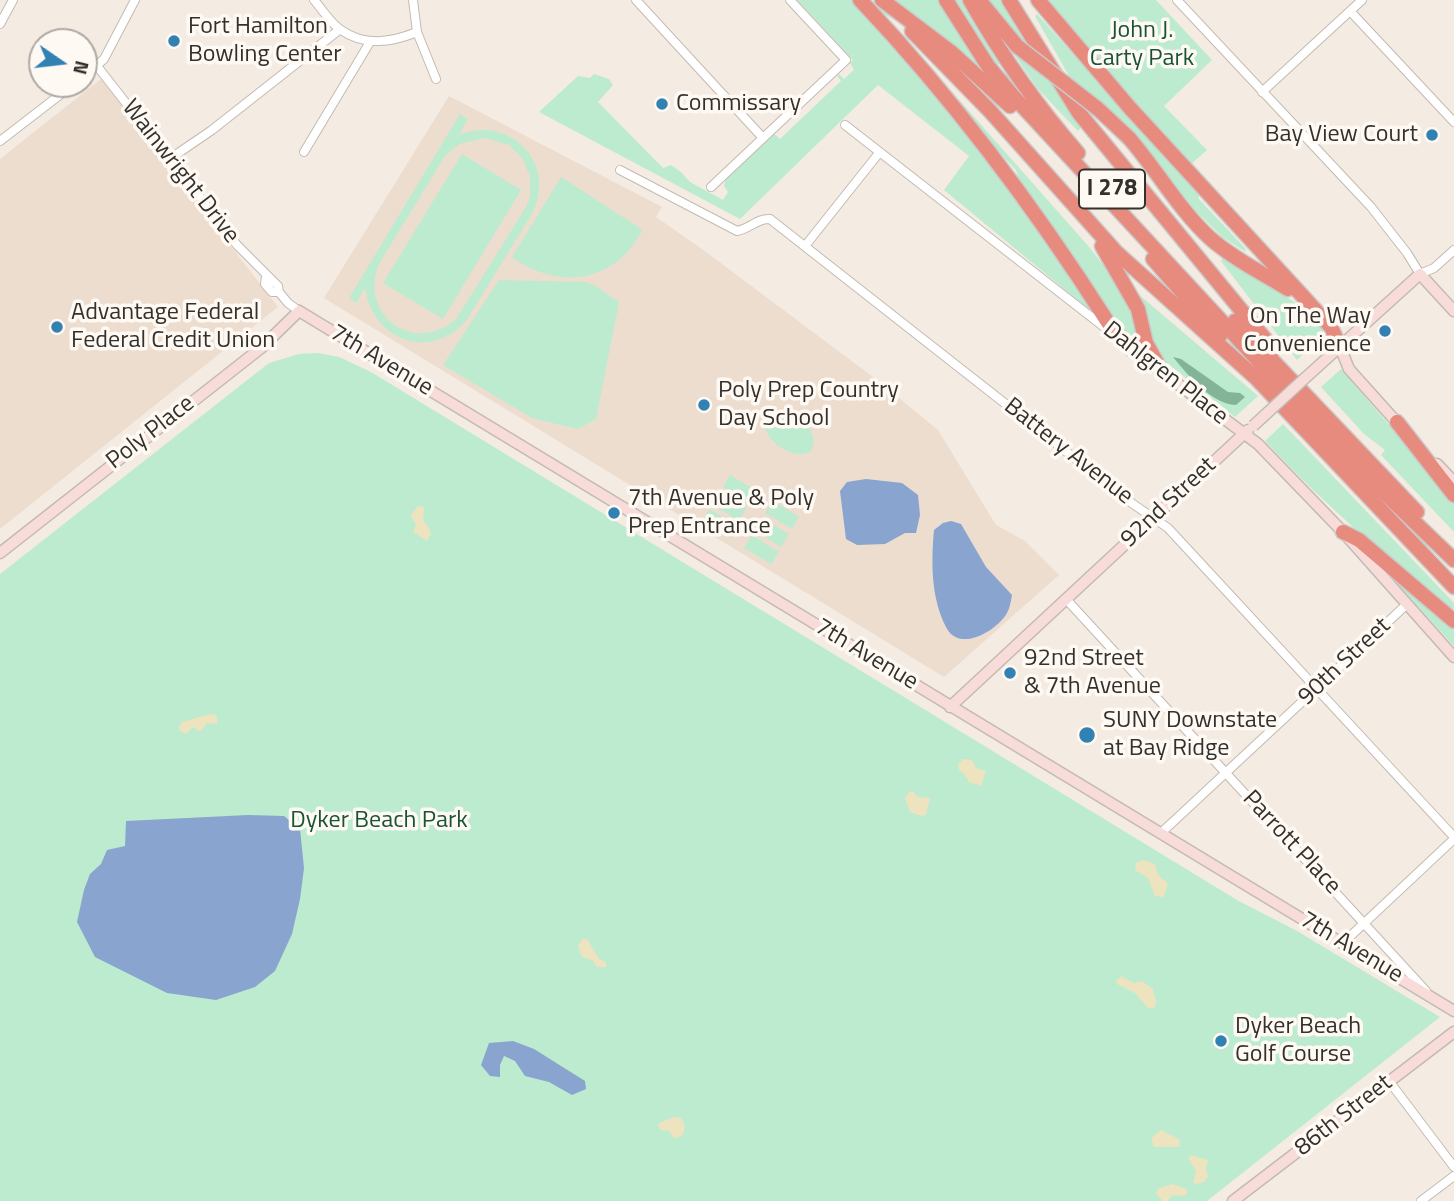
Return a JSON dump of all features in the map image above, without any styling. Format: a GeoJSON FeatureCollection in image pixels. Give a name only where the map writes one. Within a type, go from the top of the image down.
{"type":"FeatureCollection","features":[{"type":"Feature","properties":{"kind":"highway"},"geometry":{"type":"LineString","coordinates":[[860,0],[899,43],[1010,180],[1109,324],[1131,349]]}},
{"type":"Feature","properties":{"kind":"highway","name":"I 278"},"geometry":{"type":"LineString","coordinates":[[882,0],[939,42],[986,82],[1133,238],[1263,384],[1454,587]]}},
{"type":"Feature","properties":{"kind":"highway","name":"I 278"},"geometry":{"type":"LineString","coordinates":[[946,0],[988,66],[1039,124],[1352,462],[1454,560]]}},
{"type":"Feature","properties":{"kind":"highway","name":"I 278"},"geometry":{"type":"LineString","coordinates":[[970,0],[1009,66],[1047,116],[1274,363],[1454,551]]}},
{"type":"Feature","properties":{"kind":"highway"},"geometry":{"type":"LineString","coordinates":[[979,0],[1017,46],[1129,138],[1209,237],[1230,254],[1304,299]]}},
{"type":"Feature","properties":{"kind":"highway","name":"I 278"},"geometry":{"type":"LineString","coordinates":[[1009,0],[1079,113],[1265,339],[1274,363]]}},
{"type":"Feature","properties":{"kind":"highway"},"geometry":{"type":"LineString","coordinates":[[1038,0],[1130,108],[1331,327],[1339,347]]}},
{"type":"Feature","properties":{"kind":"highway","name":"I 278"},"geometry":{"type":"LineString","coordinates":[[912,31],[962,81],[1116,252],[1263,384]]}},
{"type":"Feature","properties":{"kind":"highway"},"geometry":{"type":"LineString","coordinates":[[1073,205],[1126,286],[1138,309],[1146,343],[1161,370]]}},
{"type":"Feature","properties":{"kind":"highway"},"geometry":{"type":"LineString","coordinates":[[1397,422],[1454,495]]}},
{"type":"Feature","properties":{"kind":"highway"},"geometry":{"type":"LineString","coordinates":[[1343,532],[1359,540],[1454,621]]}},
{"type":"Feature","properties":{"kind":"main road"},"geometry":{"type":"LineString","coordinates":[[1420,274],[1454,311]]}},
{"type":"Feature","properties":{"kind":"main road","name":"92nd Street"},"geometry":{"type":"LineString","coordinates":[[950,706],[1420,274]]}},
{"type":"Feature","properties":{"kind":"main road","name":"Poly Place"},"geometry":{"type":"LineString","coordinates":[[0,552],[261,348],[299,311]]}},
{"type":"Feature","properties":{"kind":"main road","name":"7th Avenue"},"geometry":{"type":"LineString","coordinates":[[299,311],[1454,1011]]}},
{"type":"Feature","properties":{"kind":"main road"},"geometry":{"type":"LineString","coordinates":[[1339,347],[1349,369],[1454,482]]}},
{"type":"Feature","properties":{"kind":"main road","name":"Dahlgren Place"},"geometry":{"type":"LineString","coordinates":[[1131,349],[1258,444],[1343,532],[1454,657]]}},
{"type":"Feature","properties":{"kind":"main road","name":"86th Street"},"geometry":{"type":"LineString","coordinates":[[1233,1201],[1454,1032]]}},
{"type":"Feature","properties":{"kind":"street"},"geometry":{"type":"LineString","coordinates":[[0,24],[13,0]]}},
{"type":"Feature","properties":{"kind":"street"},"geometry":{"type":"LineString","coordinates":[[98,65],[104,59],[135,0]]}},
{"type":"Feature","properties":{"kind":"street"},"geometry":{"type":"LineString","coordinates":[[314,0],[339,30],[370,42],[398,39],[417,32]]}},
{"type":"Feature","properties":{"kind":"street"},"geometry":{"type":"LineString","coordinates":[[413,0],[417,32],[436,79]]}},
{"type":"Feature","properties":{"kind":"street"},"geometry":{"type":"LineString","coordinates":[[636,0],[763,138]]}},
{"type":"Feature","properties":{"kind":"street"},"geometry":{"type":"LineString","coordinates":[[711,187],[846,60],[790,0]]}},
{"type":"Feature","properties":{"kind":"street"},"geometry":{"type":"LineString","coordinates":[[1177,0],[1371,207],[1408,253],[1420,274]]}},
{"type":"Feature","properties":{"kind":"street"},"geometry":{"type":"LineString","coordinates":[[1262,92],[1362,0]]}},
{"type":"Feature","properties":{"kind":"street"},"geometry":{"type":"LineString","coordinates":[[1350,11],[1454,122]]}},
{"type":"Feature","properties":{"kind":"street"},"geometry":{"type":"LineString","coordinates":[[171,158],[212,130],[339,30]]}},
{"type":"Feature","properties":{"kind":"street"},"geometry":{"type":"LineString","coordinates":[[304,152],[370,42]]}},
{"type":"Feature","properties":{"kind":"street","name":"Wainwright Drive"},"geometry":{"type":"LineString","coordinates":[[98,67],[237,245],[278,286],[280,294]]}},
{"type":"Feature","properties":{"kind":"street"},"geometry":{"type":"LineString","coordinates":[[0,141],[56,98]]}},
{"type":"Feature","properties":{"kind":"street","name":"Dahlgren Place"},"geometry":{"type":"LineString","coordinates":[[845,125],[1131,349]]}},
{"type":"Feature","properties":{"kind":"street"},"geometry":{"type":"LineString","coordinates":[[805,246],[879,153]]}},
{"type":"Feature","properties":{"kind":"street","name":"Battery Avenue"},"geometry":{"type":"LineString","coordinates":[[620,170],[737,231],[763,218],[770,219],[1168,528],[1454,838]]}},
{"type":"Feature","properties":{"kind":"street","name":"92nd Street"},"geometry":{"type":"LineString","coordinates":[[1420,274],[1434,268],[1454,250]]}},
{"type":"Feature","properties":{"kind":"street","name":"7th Avenue"},"geometry":{"type":"LineString","coordinates":[[280,294],[299,311]]}},
{"type":"Feature","properties":{"kind":"street","name":"Parrott Place"},"geometry":{"type":"LineString","coordinates":[[1066,599],[1430,996]]}},
{"type":"Feature","properties":{"kind":"street","name":"90th Street"},"geometry":{"type":"LineString","coordinates":[[1161,832],[1406,605]]}},
{"type":"Feature","properties":{"kind":"street"},"geometry":{"type":"LineString","coordinates":[[1343,943],[1454,838]]}},
{"type":"Feature","properties":{"kind":"street"},"geometry":{"type":"LineString","coordinates":[[1389,1081],[1454,1167]]}},
{"type":"Feature","properties":{"kind":"street"},"geometry":{"type":"LineString","coordinates":[[1421,1201],[1454,1176]]}},
{"type":"Feature","properties":{"kind":"shaded area"},"geometry":{"type":"Polygon","coordinates":[[[101,79],[278,307],[0,529],[0,159],[77,98],[98,98],[98,81],[101,79]]]}},
{"type":"Feature","properties":{"kind":"shaded area","name":"Poly Prep Country Day School"},"geometry":{"type":"Polygon","coordinates":[[[449,96],[662,207],[656,217],[877,380],[938,430],[996,525],[1025,541],[1059,575],[944,677],[324,298],[449,96]]]}},
{"type":"Feature","properties":{"kind":"green space"},"geometry":{"type":"Polygon","coordinates":[[[797,0],[854,0],[899,49],[1003,182],[1087,299],[1092,312],[944,190],[969,156],[878,85],[740,219],[539,112],[578,76],[590,78],[594,74],[609,79],[613,85],[598,102],[663,168],[671,165],[690,182],[723,200],[728,192],[724,186],[726,179],[774,134],[780,139],[841,81],[837,76],[839,74],[844,79],[854,70],[850,63],[853,60],[797,0]]]}},
{"type":"Feature","properties":{"kind":"green space"},"geometry":{"type":"Polygon","coordinates":[[[887,0],[1003,0],[1060,96],[1082,126],[1078,131],[1038,89],[1012,51],[988,75],[970,75],[917,33],[882,13],[887,0]]]}},
{"type":"Feature","properties":{"kind":"green space","name":"John J. Carty Park"},"geometry":{"type":"Polygon","coordinates":[[[1044,0],[1156,0],[1212,60],[1164,106],[1207,150],[1190,165],[1044,0]]]}},
{"type":"Feature","properties":{"kind":"green space"},"geometry":{"type":"Polygon","coordinates":[[[1037,14],[1200,195],[1198,198],[1246,252],[1222,237],[1194,209],[1129,127],[1072,81],[1035,16],[1037,14]]]}},
{"type":"Feature","properties":{"kind":"green space"},"geometry":{"type":"Polygon","coordinates":[[[923,59],[1090,248],[1117,283],[1130,308],[1140,350],[1117,328],[1022,189],[1016,170],[987,140],[923,59]]]}},
{"type":"Feature","properties":{"kind":"green space"},"geometry":{"type":"Polygon","coordinates":[[[460,114],[468,119],[459,135],[478,130],[496,131],[524,148],[534,161],[539,178],[538,195],[532,214],[466,321],[451,333],[436,340],[420,342],[391,332],[379,321],[370,306],[365,288],[356,303],[349,298],[460,114]],[[485,138],[459,144],[445,156],[379,264],[375,283],[376,299],[383,314],[394,324],[408,331],[424,333],[440,329],[456,319],[526,207],[530,196],[530,176],[522,158],[509,145],[485,138]]]}},
{"type":"Feature","properties":{"kind":"green space"},"geometry":{"type":"Polygon","coordinates":[[[462,154],[521,190],[443,319],[383,283],[462,154]]]}},
{"type":"Feature","properties":{"kind":"green space"},"geometry":{"type":"Polygon","coordinates":[[[561,177],[643,230],[629,250],[606,269],[579,277],[565,277],[537,271],[512,257],[561,177]]]}},
{"type":"Feature","properties":{"kind":"green space"},"geometry":{"type":"Polygon","coordinates":[[[1224,256],[1296,303],[1327,331],[1297,360],[1221,261],[1224,256]]]}},
{"type":"Feature","properties":{"kind":"green space"},"geometry":{"type":"Polygon","coordinates":[[[499,280],[586,282],[619,302],[596,419],[578,429],[532,418],[443,365],[499,280]]]}},
{"type":"Feature","properties":{"kind":"green space"},"geometry":{"type":"Polygon","coordinates":[[[1137,293],[1258,396],[1235,417],[1162,359],[1151,347],[1137,293]]]}},
{"type":"Feature","properties":{"kind":"green space","name":"Dyker Beach Park"},"geometry":{"type":"Polygon","coordinates":[[[318,353],[339,357],[371,372],[1237,900],[1297,931],[1440,1017],[1207,1201],[0,1201],[0,574],[269,363],[299,354],[318,353]]]}},
{"type":"Feature","properties":{"kind":"green space"},"geometry":{"type":"Polygon","coordinates":[[[1173,357],[1181,359],[1228,392],[1240,393],[1245,397],[1236,405],[1218,400],[1201,387],[1173,357]]]}},
{"type":"Feature","properties":{"kind":"green space"},"geometry":{"type":"Polygon","coordinates":[[[1341,369],[1454,500],[1454,532],[1381,455],[1385,450],[1364,434],[1321,387],[1341,369]]]}},
{"type":"Feature","properties":{"kind":"green space"},"geometry":{"type":"Polygon","coordinates":[[[778,414],[792,417],[811,430],[811,450],[804,454],[795,454],[776,444],[765,426],[772,416],[778,414]]]}},
{"type":"Feature","properties":{"kind":"green space"},"geometry":{"type":"Polygon","coordinates":[[[1283,424],[1454,603],[1451,611],[1332,508],[1265,441],[1283,424]]]}},
{"type":"Feature","properties":{"kind":"green space"},"geometry":{"type":"Polygon","coordinates":[[[730,475],[757,491],[750,504],[723,487],[730,475]]]}},
{"type":"Feature","properties":{"kind":"green space"},"geometry":{"type":"Polygon","coordinates":[[[719,492],[746,508],[739,521],[712,504],[719,492]]]}},
{"type":"Feature","properties":{"kind":"green space"},"geometry":{"type":"Polygon","coordinates":[[[772,500],[799,517],[792,529],[765,513],[772,500]]]}},
{"type":"Feature","properties":{"kind":"green space"},"geometry":{"type":"Polygon","coordinates":[[[709,509],[736,525],[729,538],[702,521],[709,509]]]}},
{"type":"Feature","properties":{"kind":"green space"},"geometry":{"type":"Polygon","coordinates":[[[761,518],[789,534],[781,547],[754,530],[761,518]]]}},
{"type":"Feature","properties":{"kind":"green space"},"geometry":{"type":"Polygon","coordinates":[[[752,535],[779,552],[771,564],[744,548],[752,535]]]}},
{"type":"Feature","properties":{"kind":"green space"},"geometry":{"type":"Polygon","coordinates":[[[1398,578],[1454,626],[1454,646],[1395,582],[1398,578]]]}},
{"type":"Feature","properties":{"kind":"sand"},"geometry":{"type":"Polygon","coordinates":[[[418,506],[424,507],[423,521],[431,534],[427,541],[413,532],[416,525],[411,515],[418,506]]]}},
{"type":"Feature","properties":{"kind":"sand"},"geometry":{"type":"Polygon","coordinates":[[[210,714],[216,715],[216,724],[207,723],[200,732],[193,727],[186,734],[180,731],[182,722],[210,714]]]}},
{"type":"Feature","properties":{"kind":"sand"},"geometry":{"type":"Polygon","coordinates":[[[963,759],[972,760],[976,768],[986,771],[981,786],[969,782],[959,770],[958,764],[963,759]]]}},
{"type":"Feature","properties":{"kind":"sand"},"geometry":{"type":"Polygon","coordinates":[[[909,792],[914,792],[917,797],[930,798],[926,815],[910,812],[905,798],[909,792]]]}},
{"type":"Feature","properties":{"kind":"sand"},"geometry":{"type":"Polygon","coordinates":[[[1143,860],[1155,864],[1158,875],[1168,883],[1164,897],[1155,896],[1148,878],[1135,870],[1136,863],[1143,860]]]}},
{"type":"Feature","properties":{"kind":"sand"},"geometry":{"type":"Polygon","coordinates":[[[583,938],[588,940],[599,959],[606,962],[606,967],[597,967],[592,960],[582,957],[578,946],[583,938]]]}},
{"type":"Feature","properties":{"kind":"sand"},"geometry":{"type":"Polygon","coordinates":[[[1121,976],[1134,983],[1142,981],[1153,989],[1156,1003],[1154,1008],[1148,1008],[1135,993],[1117,984],[1116,981],[1121,976]]]}},
{"type":"Feature","properties":{"kind":"sand"},"geometry":{"type":"Polygon","coordinates":[[[674,1117],[681,1118],[685,1126],[682,1135],[674,1138],[669,1131],[661,1130],[658,1126],[659,1123],[674,1117]]]}},
{"type":"Feature","properties":{"kind":"sand"},"geometry":{"type":"Polygon","coordinates":[[[1161,1130],[1179,1139],[1180,1147],[1154,1147],[1151,1138],[1161,1130]]]}},
{"type":"Feature","properties":{"kind":"sand"},"geometry":{"type":"Polygon","coordinates":[[[1190,1155],[1208,1160],[1208,1177],[1204,1182],[1193,1182],[1196,1171],[1189,1159],[1190,1155]]]}},
{"type":"Feature","properties":{"kind":"sand"},"geometry":{"type":"Polygon","coordinates":[[[1173,1184],[1187,1189],[1187,1193],[1184,1196],[1173,1195],[1167,1201],[1163,1201],[1156,1194],[1157,1189],[1173,1184]]]}},
{"type":"Feature","properties":{"kind":"water"},"geometry":{"type":"Polygon","coordinates":[[[866,479],[902,483],[918,495],[920,515],[916,533],[905,533],[885,544],[857,545],[846,539],[840,491],[847,482],[866,479]]]}},
{"type":"Feature","properties":{"kind":"water"},"geometry":{"type":"Polygon","coordinates":[[[951,521],[961,524],[986,567],[1012,595],[1009,609],[1003,618],[988,632],[969,639],[952,635],[946,627],[935,592],[934,530],[951,521]]]}},
{"type":"Feature","properties":{"kind":"water"},"geometry":{"type":"Polygon","coordinates":[[[248,815],[284,816],[300,829],[304,868],[300,899],[292,934],[275,971],[255,987],[216,1000],[167,993],[95,957],[77,922],[84,890],[90,874],[101,864],[107,850],[125,846],[126,821],[248,815]]]}},
{"type":"Feature","properties":{"kind":"water"},"geometry":{"type":"Polygon","coordinates":[[[513,1041],[534,1049],[585,1081],[586,1089],[572,1095],[549,1082],[525,1076],[515,1061],[504,1056],[500,1065],[500,1077],[490,1076],[481,1065],[489,1043],[513,1041]]]}},
{"type":"Feature","properties":{"kind":"place","name":"Fort Hamilton Bowling Center"},"geometry":{"type":"Point","coordinates":[174,41]}},
{"type":"Feature","properties":{"kind":"place","name":"Commissary"},"geometry":{"type":"Point","coordinates":[662,104]}},
{"type":"Feature","properties":{"kind":"place","name":"Bay View Court"},"geometry":{"type":"Point","coordinates":[1432,135]}},
{"type":"Feature","properties":{"kind":"place","name":"Advantage Federal Federal Credit Union"},"geometry":{"type":"Point","coordinates":[57,327]}},
{"type":"Feature","properties":{"kind":"place","name":"On The Way Convenience"},"geometry":{"type":"Point","coordinates":[1385,331]}},
{"type":"Feature","properties":{"kind":"place","name":"Poly Prep Country Day School"},"geometry":{"type":"Point","coordinates":[704,405]}},
{"type":"Feature","properties":{"kind":"place","name":"7th Avenue & Poly Prep Entrance"},"geometry":{"type":"Point","coordinates":[614,513]}},
{"type":"Feature","properties":{"kind":"place","name":"92nd Street & 7th Avenue"},"geometry":{"type":"Point","coordinates":[1010,673]}},
{"type":"Feature","properties":{"kind":"place","name":"SUNY Downstate at Bay Ridge"},"geometry":{"type":"Point","coordinates":[1087,735]}},
{"type":"Feature","properties":{"kind":"place","name":"Dyker Beach Golf Course"},"geometry":{"type":"Point","coordinates":[1221,1041]}}]}
